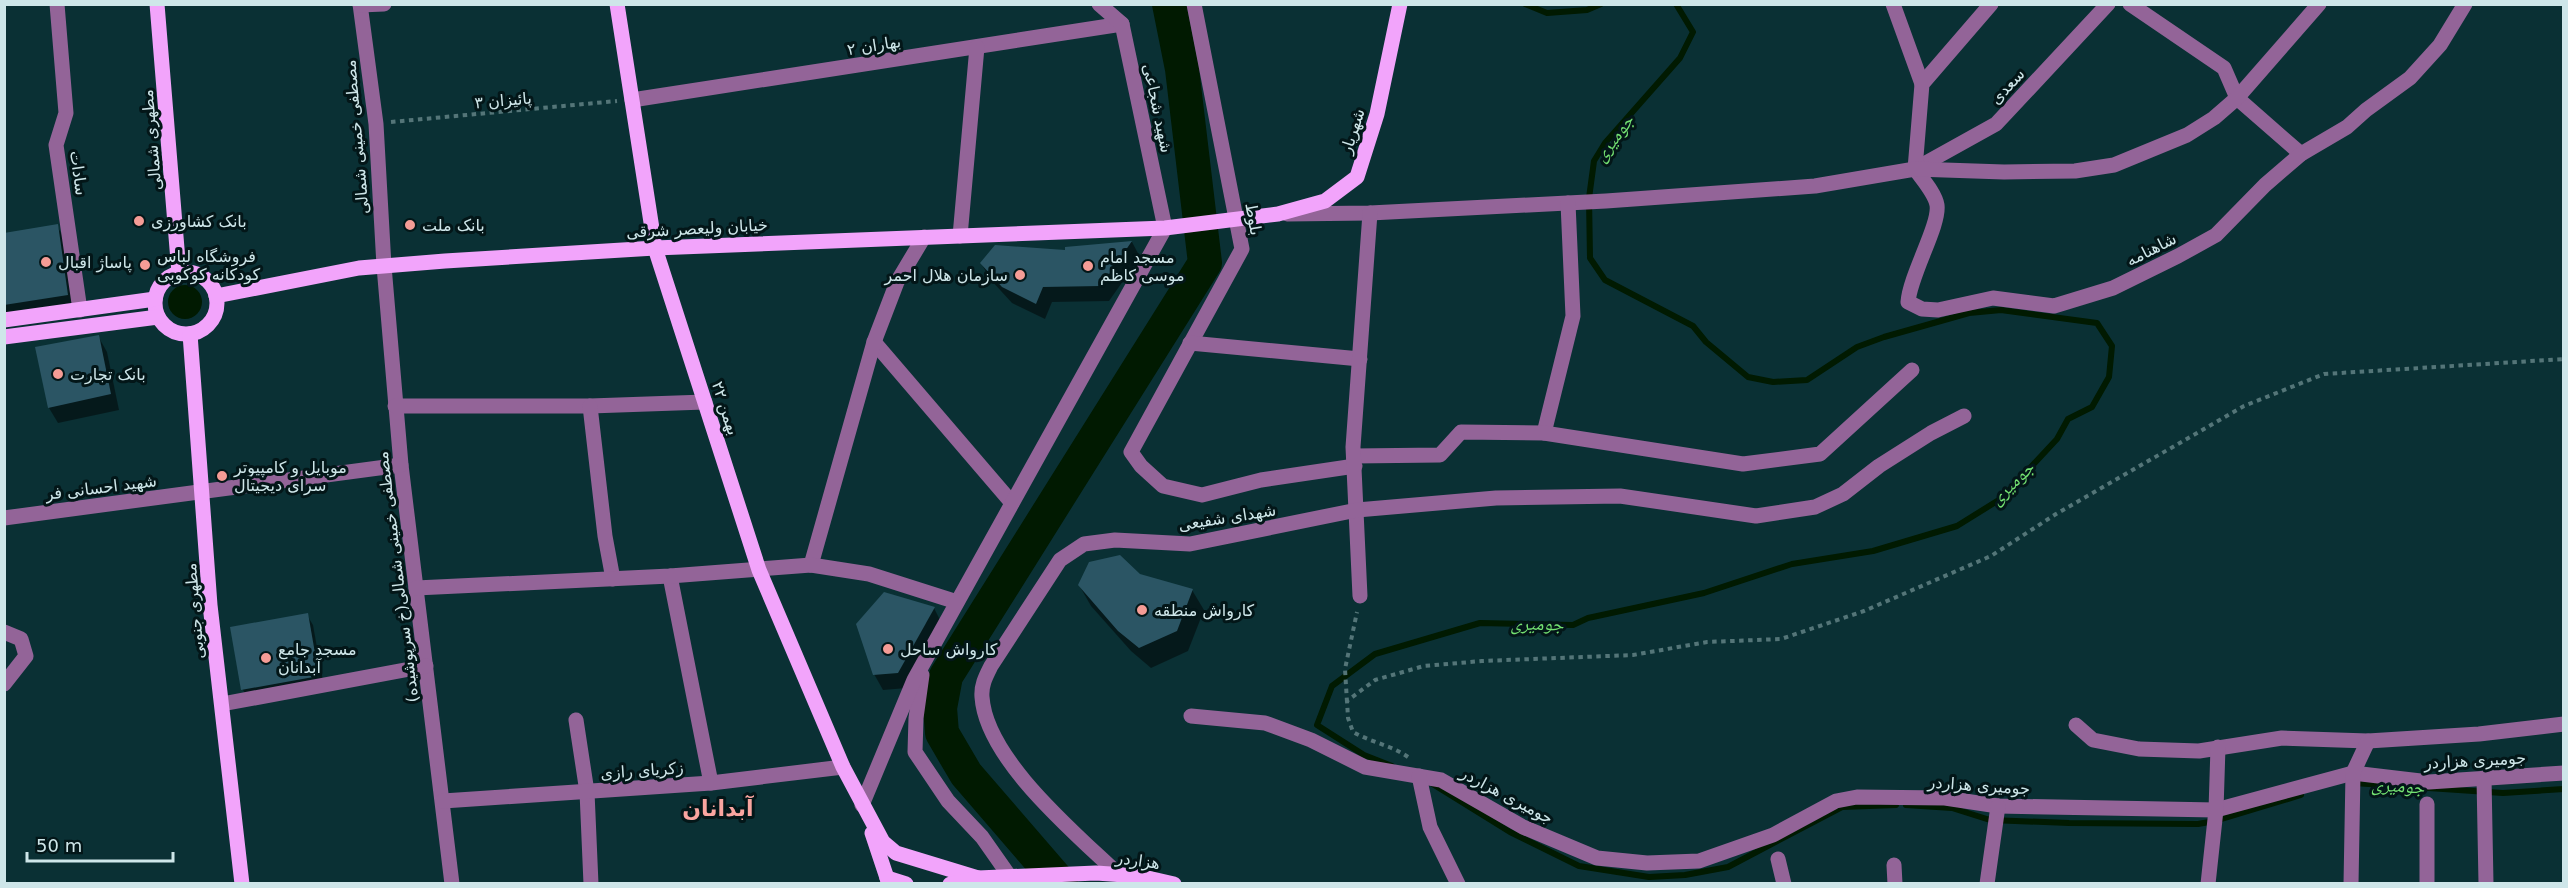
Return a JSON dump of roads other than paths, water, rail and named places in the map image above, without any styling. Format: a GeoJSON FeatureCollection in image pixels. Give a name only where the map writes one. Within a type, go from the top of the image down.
{"type":"FeatureCollection","features":[{"type":"Feature","properties":{"kind":"main road","name":"مطهری شمالی"},"geometry":{"type":"LineString","coordinates":[[157,4],[179,273]]}},
{"type":"Feature","properties":{"kind":"main road","name":"۲۲ بهمن"},"geometry":{"type":"LineString","coordinates":[[617,4],[655,248],[759,570],[843,767],[862,805]]}},
{"type":"Feature","properties":{"kind":"main road","name":"شهریار"},"geometry":{"type":"LineString","coordinates":[[1183,225],[1278,214],[1324,201],[1357,177],[1377,114],[1400,4]]}},
{"type":"Feature","properties":{"kind":"main road","name":"خیابان ولیعصر شرقی"},"geometry":{"type":"LineString","coordinates":[[216,296],[359,268],[384,266],[655,248],[1166,228],[1183,225]]}},
{"type":"Feature","properties":{"kind":"main road"},"geometry":{"type":"LineString","coordinates":[[189,272],[206,280],[216,296],[214,316],[200,331],[190,334],[172,331],[158,317],[155,299],[163,282],[179,273],[189,272]]}},
{"type":"Feature","properties":{"kind":"main road"},"geometry":{"type":"LineString","coordinates":[[4,320],[155,299]]}},
{"type":"Feature","properties":{"kind":"main road"},"geometry":{"type":"LineString","coordinates":[[4,337],[158,317]]}},
{"type":"Feature","properties":{"kind":"main road","name":"مطهری جنوبی"},"geometry":{"type":"LineString","coordinates":[[190,334],[210,605],[242,884]]}},
{"type":"Feature","properties":{"kind":"main road"},"geometry":{"type":"LineString","coordinates":[[862,805],[888,880],[906,884]]}},
{"type":"Feature","properties":{"kind":"main road"},"geometry":{"type":"LineString","coordinates":[[862,805],[883,842],[896,853],[972,882]]}},
{"type":"Feature","properties":{"kind":"main road","name":"هزاردر"},"geometry":{"type":"LineString","coordinates":[[972,882],[1086,877],[1118,873],[1174,884]]}},
{"type":"Feature","properties":{"kind":"main road"},"geometry":{"type":"LineString","coordinates":[[950,884],[972,882]]}},
{"type":"Feature","properties":{"kind":"street","name":"سادات"},"geometry":{"type":"LineString","coordinates":[[57,4],[66,113],[56,145],[80,310]]}},
{"type":"Feature","properties":{"kind":"street"},"geometry":{"type":"LineString","coordinates":[[360,5],[384,4]]}},
{"type":"Feature","properties":{"kind":"street"},"geometry":{"type":"LineString","coordinates":[[1100,4],[1122,24]]}},
{"type":"Feature","properties":{"kind":"street","name":"بلوط"},"geometry":{"type":"LineString","coordinates":[[1194,4],[1242,249],[1131,452],[1141,466],[1163,486],[1202,495],[1261,480],[1355,467]]}},
{"type":"Feature","properties":{"kind":"street"},"geometry":{"type":"LineString","coordinates":[[1893,4],[1922,84],[1915,169]]}},
{"type":"Feature","properties":{"kind":"street"},"geometry":{"type":"LineString","coordinates":[[1922,84],[1990,4]]}},
{"type":"Feature","properties":{"kind":"street","name":"سعدی"},"geometry":{"type":"LineString","coordinates":[[1915,169],[1996,124],[2108,4]]}},
{"type":"Feature","properties":{"kind":"street"},"geometry":{"type":"LineString","coordinates":[[2130,4],[2224,68],[2237,98],[2301,154]]}},
{"type":"Feature","properties":{"kind":"street"},"geometry":{"type":"LineString","coordinates":[[1278,214],[1370,213],[1606,201],[1815,186],[1915,169],[2004,172],[2075,171],[2114,165],[2187,135],[2214,118],[2237,98],[2319,4]]}},
{"type":"Feature","properties":{"kind":"street","name":"شاهنامه"},"geometry":{"type":"LineString","coordinates":[[1915,169],[1937,204],[1936,219],[1909,288],[1908,302],[1922,309],[1938,310],[1993,298],[2054,306],[2113,288],[2216,235],[2265,184],[2301,154],[2348,127],[2366,110],[2410,78],[2440,45],[2465,4]]}},
{"type":"Feature","properties":{"kind":"street","name":"مصطفی خمینی شمالی"},"geometry":{"type":"LineString","coordinates":[[360,5],[376,124],[384,266]]}},
{"type":"Feature","properties":{"kind":"street","name":"بهاران ۲"},"geometry":{"type":"LineString","coordinates":[[632,100],[1122,24]]}},
{"type":"Feature","properties":{"kind":"street","name":"شهید شجاعی"},"geometry":{"type":"LineString","coordinates":[[1122,24],[1166,228]]}},
{"type":"Feature","properties":{"kind":"street"},"geometry":{"type":"LineString","coordinates":[[960,236],[977,47]]}},
{"type":"Feature","properties":{"kind":"street"},"geometry":{"type":"LineString","coordinates":[[1544,433],[1573,316],[1560,203]]}},
{"type":"Feature","properties":{"kind":"street"},"geometry":{"type":"LineString","coordinates":[[1360,596],[1355,467],[1370,213]]}},
{"type":"Feature","properties":{"kind":"street"},"geometry":{"type":"LineString","coordinates":[[862,805],[924,660],[1166,228]]}},
{"type":"Feature","properties":{"kind":"street"},"geometry":{"type":"LineString","coordinates":[[811,565],[874,342],[897,282],[924,237]]}},
{"type":"Feature","properties":{"kind":"street","name":"مصطفی خمینی شمالی(خ سرپوشیده)"},"geometry":{"type":"LineString","coordinates":[[384,266],[401,465],[452,884]]}},
{"type":"Feature","properties":{"kind":"street"},"geometry":{"type":"LineString","coordinates":[[874,342],[1012,503]]}},
{"type":"Feature","properties":{"kind":"street"},"geometry":{"type":"LineString","coordinates":[[1190,343],[1360,359]]}},
{"type":"Feature","properties":{"kind":"street"},"geometry":{"type":"LineString","coordinates":[[1355,467],[1440,455],[1461,432],[1544,433],[1743,464],[1820,454],[1912,370]]}},
{"type":"Feature","properties":{"kind":"street"},"geometry":{"type":"LineString","coordinates":[[395,406],[590,406],[705,402]]}},
{"type":"Feature","properties":{"kind":"street"},"geometry":{"type":"LineString","coordinates":[[590,406],[605,536],[613,579]]}},
{"type":"Feature","properties":{"kind":"street","name":"شهدای شفیعی"},"geometry":{"type":"LineString","coordinates":[[1118,873],[1042,801],[1021,776],[992,732],[983,708],[983,683],[991,666],[1060,560],[1084,544],[1114,540],[1190,544],[1357,510],[1496,498],[1620,496],[1756,516],[1815,507],[1843,494],[1931,433],[1964,416]]}},
{"type":"Feature","properties":{"kind":"street","name":"شهید احسانی فر"},"geometry":{"type":"LineString","coordinates":[[4,518],[401,465]]}},
{"type":"Feature","properties":{"kind":"street"},"geometry":{"type":"LineString","coordinates":[[416,588],[670,576],[811,565],[869,574],[957,602]]}},
{"type":"Feature","properties":{"kind":"street"},"geometry":{"type":"LineString","coordinates":[[670,576],[711,783]]}},
{"type":"Feature","properties":{"kind":"street"},"geometry":{"type":"LineString","coordinates":[[4,632],[21,639],[26,656],[4,684]]}},
{"type":"Feature","properties":{"kind":"street"},"geometry":{"type":"LineString","coordinates":[[924,660],[916,718],[915,752],[948,801],[982,837],[1015,884]]}},
{"type":"Feature","properties":{"kind":"street"},"geometry":{"type":"LineString","coordinates":[[222,704],[426,666]]}},
{"type":"Feature","properties":{"kind":"street","name":"جومیری هزاردر"},"geometry":{"type":"LineString","coordinates":[[1191,716],[1265,723],[1311,740],[1365,767],[1417,769],[1441,780],[1522,827],[1597,858],[1647,863],[1699,861],[1773,835],[1836,801],[1857,797],[1945,798],[1998,806],[2216,810],[2353,772],[2429,782],[2564,773]]}},
{"type":"Feature","properties":{"kind":"street"},"geometry":{"type":"LineString","coordinates":[[576,720],[587,792],[591,884]]}},
{"type":"Feature","properties":{"kind":"street"},"geometry":{"type":"LineString","coordinates":[[2076,725],[2093,740],[2139,749],[2199,751],[2282,738],[2368,741],[2480,734],[2564,724]]}},
{"type":"Feature","properties":{"kind":"street"},"geometry":{"type":"LineString","coordinates":[[2351,884],[2353,772],[2368,741]]}},
{"type":"Feature","properties":{"kind":"street"},"geometry":{"type":"LineString","coordinates":[[2208,884],[2216,810],[2218,747]]}},
{"type":"Feature","properties":{"kind":"street","name":"زکریای رازی"},"geometry":{"type":"LineString","coordinates":[[443,801],[711,783],[843,767]]}},
{"type":"Feature","properties":{"kind":"street"},"geometry":{"type":"LineString","coordinates":[[1417,769],[1430,827],[1458,884]]}},
{"type":"Feature","properties":{"kind":"street"},"geometry":{"type":"LineString","coordinates":[[2484,779],[2486,884]]}},
{"type":"Feature","properties":{"kind":"street"},"geometry":{"type":"LineString","coordinates":[[2427,804],[2427,884]]}},
{"type":"Feature","properties":{"kind":"street"},"geometry":{"type":"LineString","coordinates":[[1987,884],[1998,806]]}},
{"type":"Feature","properties":{"kind":"street"},"geometry":{"type":"LineString","coordinates":[[1778,859],[1784,884]]}},
{"type":"Feature","properties":{"kind":"street"},"geometry":{"type":"LineString","coordinates":[[1894,865],[1895,884]]}},
{"type":"Feature","properties":{"kind":"waterway"},"geometry":{"type":"LineString","coordinates":[[1061,884],[966,774],[942,733],[940,708],[946,676],[1205,263],[1182,69],[1169,4]]}},
{"type":"Feature","properties":{"kind":"waterway","name":"جومیری"},"geometry":{"type":"LineString","coordinates":[[1525,4],[1547,13],[1587,10],[1601,4]]}},
{"type":"Feature","properties":{"kind":"waterway","name":"جومیری"},"geometry":{"type":"LineString","coordinates":[[1392,766],[1364,755],[1317,725],[1332,686],[1375,654],[1480,623],[1573,625],[1588,618],[1704,593],[1792,564],[1873,551],[1957,526],[2002,498],[2057,439],[2068,419],[2092,407],[2109,377],[2112,346],[2097,323],[2001,310],[1969,313],[1884,337],[1857,347],[1807,380],[1773,382],[1748,377],[1706,342],[1693,326],[1605,280],[1590,258],[1589,198],[1594,161],[1605,143],[1680,58],[1693,32],[1676,4]]}},
{"type":"Feature","properties":{"kind":"waterway","name":"جومیری"},"geometry":{"type":"LineString","coordinates":[[1431,783],[1510,832],[1579,866],[1649,877],[1685,875],[1728,867],[1842,807],[1896,805]]}},
{"type":"Feature","properties":{"kind":"waterway","name":"جومیری"},"geometry":{"type":"LineString","coordinates":[[2354,783],[2503,793],[2564,789]]}},
{"type":"Feature","properties":{"kind":"waterway","name":"جومیری"},"geometry":{"type":"LineString","coordinates":[[1906,805],[1952,808],[1990,820],[2198,824],[2301,795]]}},
{"type":"Feature","properties":{"kind":"place","name":"بانک کشاورزی"},"geometry":{"type":"Point","coordinates":[139,221]}},
{"type":"Feature","properties":{"kind":"place","name":"بانک ملت"},"geometry":{"type":"Point","coordinates":[410,225]}},
{"type":"Feature","properties":{"kind":"place","name":"پاساژ اقبال"},"geometry":{"type":"Point","coordinates":[46,262]}},
{"type":"Feature","properties":{"kind":"place","name":"فروشگاه لباس کودکانه کوکوبی"},"geometry":{"type":"Point","coordinates":[145,265]}},
{"type":"Feature","properties":{"kind":"place","name":"مسجد امام موسی کاظم"},"geometry":{"type":"Point","coordinates":[1088,266]}},
{"type":"Feature","properties":{"kind":"place","name":"سازمان هلال احمر"},"geometry":{"type":"Point","coordinates":[1020,275]}},
{"type":"Feature","properties":{"kind":"place","name":"بانک تجارت"},"geometry":{"type":"Point","coordinates":[58,374]}},
{"type":"Feature","properties":{"kind":"place","name":"موبایل و کامپیوتر سرای دیجیتال"},"geometry":{"type":"Point","coordinates":[222,476]}},
{"type":"Feature","properties":{"kind":"place","name":"کارواش منطقه"},"geometry":{"type":"Point","coordinates":[1142,610]}},
{"type":"Feature","properties":{"kind":"place","name":"کارواش ساحل"},"geometry":{"type":"Point","coordinates":[888,649]}},
{"type":"Feature","properties":{"kind":"place","name":"مسجد جامع آبدانان"},"geometry":{"type":"Point","coordinates":[266,658]}},
{"type":"Feature","properties":{"kind":"district","name":"آبدانان"},"geometry":{"type":"Point","coordinates":[718,808]}}]}
